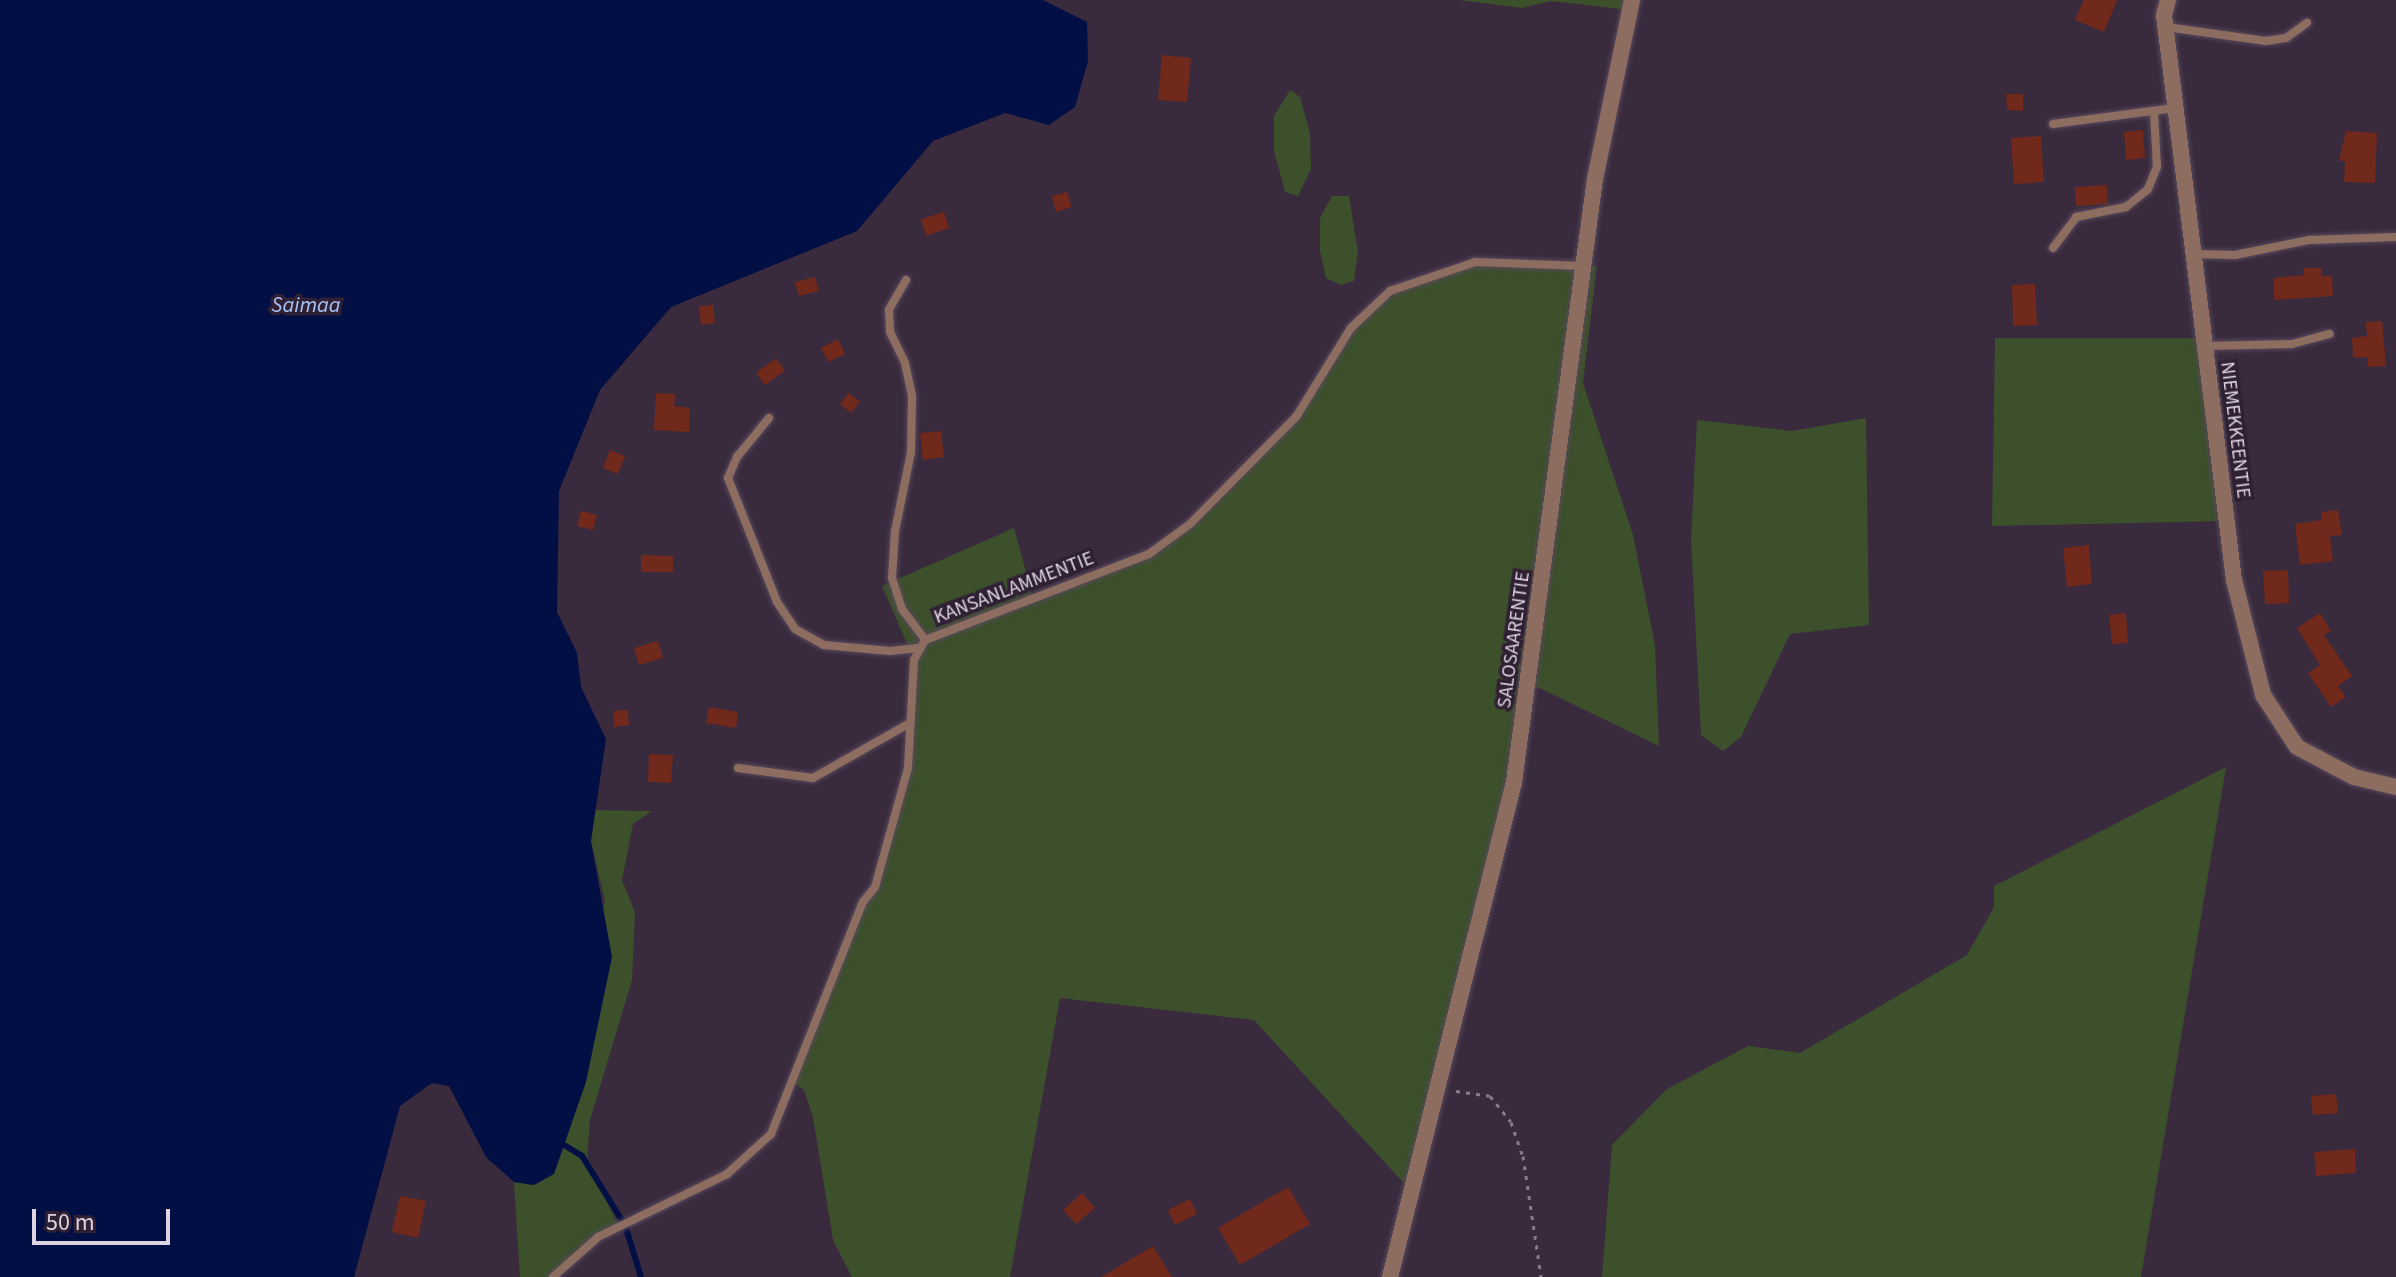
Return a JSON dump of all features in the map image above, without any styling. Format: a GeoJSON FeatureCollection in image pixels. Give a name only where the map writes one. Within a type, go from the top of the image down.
{"type":"FeatureCollection","features":[{"type":"Feature","properties":{"kind":"street","name":"SALOSAARENTIE"},"geometry":{"type":"LineString","coordinates":[[1390,1277],[1514,782],[1583,266],[1632,0]]}},
{"type":"Feature","properties":{"kind":"street","name":"NIEMEKKEENTIE"},"geometry":{"type":"LineString","coordinates":[[2168,0],[2165,27],[2234,580],[2263,695],[2297,747],[2354,777],[2396,787]]}},
{"type":"Feature","properties":{"kind":"lane"},"geometry":{"type":"LineString","coordinates":[[2165,27],[2266,41],[2286,38],[2307,23]]}},
{"type":"Feature","properties":{"kind":"lane"},"geometry":{"type":"LineString","coordinates":[[2053,124],[2175,108]]}},
{"type":"Feature","properties":{"kind":"lane"},"geometry":{"type":"LineString","coordinates":[[2053,248],[2076,217],[2126,207],[2148,189],[2157,167],[2154,111]]}},
{"type":"Feature","properties":{"kind":"lane"},"geometry":{"type":"LineString","coordinates":[[2193,254],[2235,255],[2309,240],[2396,237]]}},
{"type":"Feature","properties":{"kind":"lane","name":"KANSANLAMMENTIE"},"geometry":{"type":"LineString","coordinates":[[553,1277],[598,1237],[727,1174],[771,1134],[863,902],[875,887],[908,768],[918,648],[925,640],[1149,554],[1190,524],[1296,417],[1351,328],[1390,291],[1475,262],[1583,266]]}},
{"type":"Feature","properties":{"kind":"lane"},"geometry":{"type":"LineString","coordinates":[[906,280],[889,310],[890,332],[905,363],[912,396],[911,452],[895,531],[892,578],[902,609],[925,640]]}},
{"type":"Feature","properties":{"kind":"lane"},"geometry":{"type":"LineString","coordinates":[[2205,346],[2292,344],[2330,334]]}},
{"type":"Feature","properties":{"kind":"lane"},"geometry":{"type":"LineString","coordinates":[[769,418],[737,457],[728,478],[777,602],[795,629],[824,645],[890,651],[918,648]]}},
{"type":"Feature","properties":{"kind":"lane"},"geometry":{"type":"LineString","coordinates":[[738,768],[813,778],[910,723]]}},
{"type":"Feature","properties":{"kind":"path"},"geometry":{"type":"LineString","coordinates":[[1434,1099],[1463,1088],[1490,1096],[1511,1122],[1523,1156],[1541,1277]]}},
{"type":"Feature","properties":{"kind":"green space"},"geometry":{"type":"Polygon","coordinates":[[[1459,0],[1632,0],[1629,10],[1551,1],[1522,8],[1459,0]]]}},
{"type":"Feature","properties":{"kind":"green space"},"geometry":{"type":"Polygon","coordinates":[[[1290,90],[1300,97],[1310,133],[1311,169],[1298,196],[1285,192],[1274,151],[1274,116],[1290,90]]]}},
{"type":"Feature","properties":{"kind":"green space"},"geometry":{"type":"Polygon","coordinates":[[[1332,196],[1349,196],[1358,252],[1354,281],[1341,285],[1326,278],[1320,251],[1320,218],[1332,196]]]}},
{"type":"Feature","properties":{"kind":"green space"},"geometry":{"type":"Polygon","coordinates":[[[1475,262],[1597,266],[1583,383],[1633,535],[1655,645],[1659,746],[1529,683],[1514,782],[1411,1191],[1254,1020],[1060,998],[1010,1277],[852,1277],[833,1240],[813,1117],[804,1090],[793,1082],[863,902],[875,887],[908,768],[914,660],[882,586],[1014,528],[1033,597],[1149,554],[1190,524],[1296,417],[1351,328],[1390,291],[1475,262]]]}},
{"type":"Feature","properties":{"kind":"green space"},"geometry":{"type":"Polygon","coordinates":[[[1995,338],[2204,338],[2227,521],[1992,526],[1995,338]]]}},
{"type":"Feature","properties":{"kind":"green space"},"geometry":{"type":"Polygon","coordinates":[[[1866,418],[1869,625],[1790,634],[1741,737],[1723,751],[1701,735],[1691,540],[1697,420],[1792,431],[1866,418]]]}},
{"type":"Feature","properties":{"kind":"green space"},"geometry":{"type":"Polygon","coordinates":[[[2226,767],[2141,1277],[1602,1277],[1612,1145],[1667,1089],[1748,1046],[1800,1053],[1967,955],[1994,907],[1994,886],[2226,767]]]}},
{"type":"Feature","properties":{"kind":"green space"},"geometry":{"type":"Polygon","coordinates":[[[595,810],[652,811],[633,824],[622,880],[635,912],[632,980],[590,1120],[587,1161],[619,1227],[598,1237],[553,1277],[520,1277],[514,1182],[534,1185],[605,901],[591,841],[595,810]]]}},
{"type":"Feature","properties":{"kind":"water","name":"Saimaa"},"geometry":{"type":"Polygon","coordinates":[[[0,0],[1043,0],[1087,22],[1088,61],[1075,107],[1049,125],[1005,113],[933,141],[857,231],[671,307],[600,390],[559,491],[557,612],[577,653],[581,687],[606,739],[591,841],[612,957],[586,1082],[554,1174],[534,1185],[514,1182],[486,1157],[449,1086],[432,1083],[400,1106],[354,1277],[0,1277],[0,0]]]}},
{"type":"Feature","properties":{"kind":"building"},"geometry":{"type":"Polygon","coordinates":[[[2084,0],[2117,0],[2104,32],[2075,20],[2084,0]]]}},
{"type":"Feature","properties":{"kind":"building"},"geometry":{"type":"Polygon","coordinates":[[[1162,55],[1191,58],[1187,102],[1158,100],[1162,55]]]}},
{"type":"Feature","properties":{"kind":"building"},"geometry":{"type":"Polygon","coordinates":[[[2006,94],[2023,94],[2023,111],[2007,110],[2006,94]]]}},
{"type":"Feature","properties":{"kind":"building"},"geometry":{"type":"Polygon","coordinates":[[[2143,130],[2145,158],[2126,160],[2124,132],[2143,130]]]}},
{"type":"Feature","properties":{"kind":"building"},"geometry":{"type":"Polygon","coordinates":[[[2346,131],[2377,133],[2375,183],[2344,182],[2345,161],[2339,161],[2346,131]]]}},
{"type":"Feature","properties":{"kind":"building"},"geometry":{"type":"Polygon","coordinates":[[[2041,136],[2044,182],[2014,184],[2011,138],[2041,136]]]}},
{"type":"Feature","properties":{"kind":"building"},"geometry":{"type":"Polygon","coordinates":[[[2107,185],[2108,204],[2076,206],[2075,187],[2107,185]]]}},
{"type":"Feature","properties":{"kind":"building"},"geometry":{"type":"Polygon","coordinates":[[[1067,192],[1072,207],[1056,212],[1052,196],[1067,192]]]}},
{"type":"Feature","properties":{"kind":"building"},"geometry":{"type":"Polygon","coordinates":[[[944,212],[949,228],[926,236],[921,219],[944,212]]]}},
{"type":"Feature","properties":{"kind":"building"},"geometry":{"type":"Polygon","coordinates":[[[2303,268],[2322,268],[2321,276],[2332,276],[2333,296],[2274,300],[2274,278],[2304,275],[2303,268]]]}},
{"type":"Feature","properties":{"kind":"building"},"geometry":{"type":"Polygon","coordinates":[[[815,277],[819,291],[799,296],[795,282],[815,277]]]}},
{"type":"Feature","properties":{"kind":"building"},"geometry":{"type":"Polygon","coordinates":[[[2035,284],[2037,325],[2013,326],[2012,285],[2035,284]]]}},
{"type":"Feature","properties":{"kind":"building"},"geometry":{"type":"Polygon","coordinates":[[[713,305],[715,323],[701,325],[699,306],[713,305]]]}},
{"type":"Feature","properties":{"kind":"building"},"geometry":{"type":"Polygon","coordinates":[[[2382,321],[2386,366],[2368,367],[2367,357],[2353,358],[2352,338],[2367,336],[2366,322],[2382,321]]]}},
{"type":"Feature","properties":{"kind":"building"},"geometry":{"type":"Polygon","coordinates":[[[838,339],[845,354],[828,362],[821,348],[838,339]]]}},
{"type":"Feature","properties":{"kind":"building"},"geometry":{"type":"Polygon","coordinates":[[[776,358],[785,371],[765,385],[756,373],[776,358]]]}},
{"type":"Feature","properties":{"kind":"building"},"geometry":{"type":"Polygon","coordinates":[[[656,393],[675,394],[674,406],[690,408],[689,432],[654,430],[656,393]]]}},
{"type":"Feature","properties":{"kind":"building"},"geometry":{"type":"Polygon","coordinates":[[[849,393],[860,402],[851,413],[840,404],[849,393]]]}},
{"type":"Feature","properties":{"kind":"building"},"geometry":{"type":"Polygon","coordinates":[[[941,431],[944,457],[923,460],[920,433],[941,431]]]}},
{"type":"Feature","properties":{"kind":"building"},"geometry":{"type":"Polygon","coordinates":[[[610,450],[625,456],[618,474],[603,468],[610,450]]]}},
{"type":"Feature","properties":{"kind":"building"},"geometry":{"type":"Polygon","coordinates":[[[2338,510],[2342,535],[2330,536],[2333,561],[2300,565],[2295,524],[2322,520],[2321,512],[2338,510]]]}},
{"type":"Feature","properties":{"kind":"building"},"geometry":{"type":"Polygon","coordinates":[[[581,511],[597,515],[593,530],[577,526],[581,511]]]}},
{"type":"Feature","properties":{"kind":"building"},"geometry":{"type":"Polygon","coordinates":[[[2089,545],[2092,584],[2067,587],[2063,548],[2089,545]]]}},
{"type":"Feature","properties":{"kind":"building"},"geometry":{"type":"Polygon","coordinates":[[[641,555],[673,556],[673,572],[641,572],[641,555]]]}},
{"type":"Feature","properties":{"kind":"building"},"geometry":{"type":"Polygon","coordinates":[[[2288,570],[2289,603],[2265,604],[2263,571],[2288,570]]]}},
{"type":"Feature","properties":{"kind":"building"},"geometry":{"type":"Polygon","coordinates":[[[2126,613],[2128,643],[2112,644],[2109,615],[2126,613]]]}},
{"type":"Feature","properties":{"kind":"building"},"geometry":{"type":"Polygon","coordinates":[[[2320,613],[2331,631],[2324,635],[2352,676],[2338,686],[2346,697],[2331,707],[2308,673],[2320,665],[2297,628],[2320,613]]]}},
{"type":"Feature","properties":{"kind":"building"},"geometry":{"type":"Polygon","coordinates":[[[658,641],[663,658],[639,665],[634,648],[658,641]]]}},
{"type":"Feature","properties":{"kind":"building"},"geometry":{"type":"Polygon","coordinates":[[[709,707],[738,712],[736,728],[706,723],[709,707]]]}},
{"type":"Feature","properties":{"kind":"building"},"geometry":{"type":"Polygon","coordinates":[[[628,710],[629,725],[614,727],[613,711],[628,710]]]}},
{"type":"Feature","properties":{"kind":"building"},"geometry":{"type":"Polygon","coordinates":[[[649,754],[673,755],[671,783],[648,782],[649,754]]]}},
{"type":"Feature","properties":{"kind":"building"},"geometry":{"type":"Polygon","coordinates":[[[2336,1094],[2338,1113],[2313,1115],[2311,1096],[2336,1094]]]}},
{"type":"Feature","properties":{"kind":"building"},"geometry":{"type":"Polygon","coordinates":[[[2355,1149],[2356,1173],[2316,1176],[2314,1152],[2355,1149]]]}},
{"type":"Feature","properties":{"kind":"building"},"geometry":{"type":"Polygon","coordinates":[[[1288,1187],[1310,1224],[1240,1265],[1218,1228],[1288,1187]]]}},
{"type":"Feature","properties":{"kind":"building"},"geometry":{"type":"Polygon","coordinates":[[[1082,1193],[1095,1208],[1076,1224],[1063,1210],[1082,1193]]]}},
{"type":"Feature","properties":{"kind":"building"},"geometry":{"type":"Polygon","coordinates":[[[400,1196],[426,1201],[418,1238],[392,1232],[400,1196]]]}},
{"type":"Feature","properties":{"kind":"building"},"geometry":{"type":"Polygon","coordinates":[[[1190,1199],[1197,1214],[1175,1225],[1168,1210],[1190,1199]]]}},
{"type":"Feature","properties":{"kind":"building"},"geometry":{"type":"Polygon","coordinates":[[[1153,1246],[1172,1277],[1101,1277],[1153,1246]]]}},
{"type":"Feature","properties":{"kind":"waterway"},"geometry":{"type":"LineString","coordinates":[[564,1145],[582,1156],[625,1225],[641,1277]]}}]}
